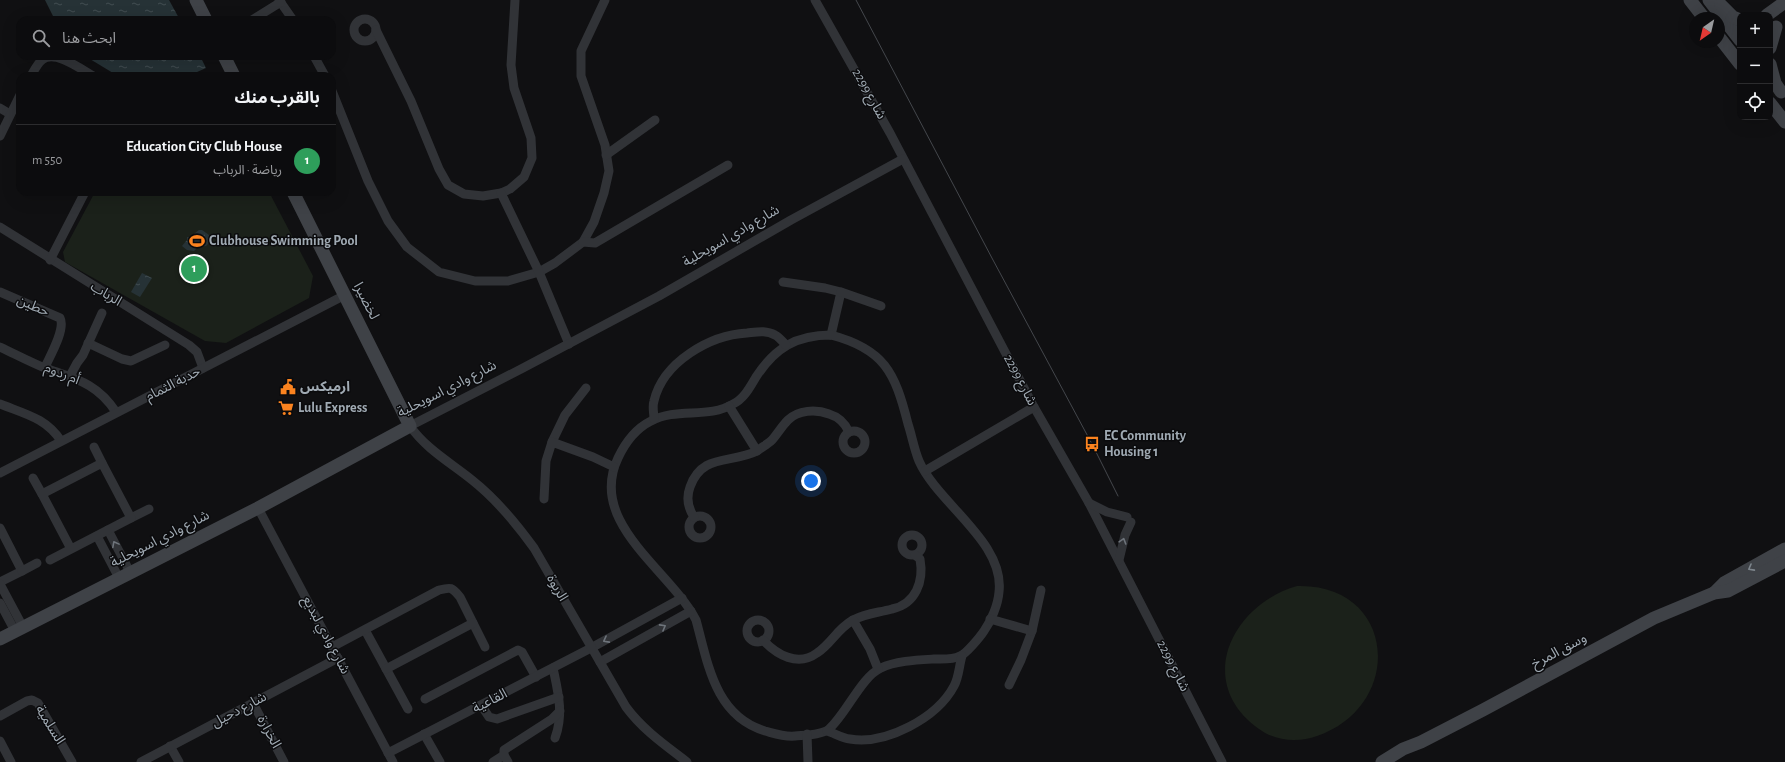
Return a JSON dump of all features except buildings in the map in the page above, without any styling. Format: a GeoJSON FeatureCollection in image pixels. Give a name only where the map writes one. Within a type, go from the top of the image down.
{"type":"FeatureCollection","features":[{"type":"Feature","properties":{"kind":"street"},"geometry":{"type":"LineString","coordinates":[[196,0],[204,16]]}},
{"type":"Feature","properties":{"kind":"street"},"geometry":{"type":"LineString","coordinates":[[384,47],[370,40],[362,41],[355,37],[355,25],[360,20],[369,20],[373,22],[411,101],[439,169],[448,184],[464,194],[483,196],[501,193],[510,189],[524,177],[532,158],[531,138],[514,88],[511,65],[515,0]]}},
{"type":"Feature","properties":{"kind":"street"},"geometry":{"type":"LineString","coordinates":[[336,99],[368,181],[388,221],[407,247],[439,272],[475,282],[508,281],[538,272],[555,263],[583,242],[594,222],[604,193],[609,171],[605,145],[581,76],[581,51],[605,0]]}},
{"type":"Feature","properties":{"kind":"street","name":"شارع 2299"},"geometry":{"type":"LineString","coordinates":[[815,0],[852,64],[1034,407],[1089,503],[1222,762]]}},
{"type":"Feature","properties":{"kind":"street"},"geometry":{"type":"LineString","coordinates":[[1690,0],[1699,12]]}},
{"type":"Feature","properties":{"kind":"street"},"geometry":{"type":"LineString","coordinates":[[1710,0],[1737,34]]}},
{"type":"Feature","properties":{"kind":"street"},"geometry":{"type":"LineString","coordinates":[[1717,0],[1733,17],[1737,19]]}},
{"type":"Feature","properties":{"kind":"street"},"geometry":{"type":"LineString","coordinates":[[258,16],[280,1],[288,16]]}},
{"type":"Feature","properties":{"kind":"street"},"geometry":{"type":"LineString","coordinates":[[1771,12],[1785,2]]}},
{"type":"Feature","properties":{"kind":"street"},"geometry":{"type":"LineString","coordinates":[[1773,39],[1777,26]]}},
{"type":"Feature","properties":{"kind":"street"},"geometry":{"type":"LineString","coordinates":[[370,40],[373,38],[376,30]]}},
{"type":"Feature","properties":{"kind":"street"},"geometry":{"type":"LineString","coordinates":[[1725,40],[1737,38]]}},
{"type":"Feature","properties":{"kind":"street"},"geometry":{"type":"LineString","coordinates":[[1725,43],[1737,57]]}},
{"type":"Feature","properties":{"kind":"street"},"geometry":{"type":"LineString","coordinates":[[34,72],[41,60]]}},
{"type":"Feature","properties":{"kind":"street"},"geometry":{"type":"LineString","coordinates":[[63,60],[85,72]]}},
{"type":"Feature","properties":{"kind":"street"},"geometry":{"type":"LineString","coordinates":[[226,60],[231,72]]}},
{"type":"Feature","properties":{"kind":"street"},"geometry":{"type":"LineString","coordinates":[[316,60],[323,72]]}},
{"type":"Feature","properties":{"kind":"street"},"geometry":{"type":"LineString","coordinates":[[1773,75],[1775,83],[1783,95]]}},
{"type":"Feature","properties":{"kind":"street"},"geometry":{"type":"LineString","coordinates":[[1773,82],[1783,95]]}},
{"type":"Feature","properties":{"kind":"street"},"geometry":{"type":"LineString","coordinates":[[0,136],[16,103]]}},
{"type":"Feature","properties":{"kind":"street"},"geometry":{"type":"LineString","coordinates":[[1773,107],[1785,122]]}},
{"type":"Feature","properties":{"kind":"street"},"geometry":{"type":"LineString","coordinates":[[0,108],[10,114]]}},
{"type":"Feature","properties":{"kind":"street"},"geometry":{"type":"LineString","coordinates":[[606,155],[655,120]]}},
{"type":"Feature","properties":{"kind":"street","name":"شارع وادي اسويحلية"},"geometry":{"type":"LineString","coordinates":[[0,639],[258,508],[410,426],[569,344],[659,296],[788,222],[903,159]]}},
{"type":"Feature","properties":{"kind":"street"},"geometry":{"type":"LineString","coordinates":[[583,242],[595,243],[728,166]]}},
{"type":"Feature","properties":{"kind":"street"},"geometry":{"type":"LineString","coordinates":[[501,193],[538,272],[569,344]]}},
{"type":"Feature","properties":{"kind":"street"},"geometry":{"type":"LineString","coordinates":[[50,260],[83,196]]}},
{"type":"Feature","properties":{"kind":"street","name":"لخضيرا"},"geometry":{"type":"LineString","coordinates":[[295,196],[410,426]]}},
{"type":"Feature","properties":{"kind":"street","name":"الرباب"},"geometry":{"type":"LineString","coordinates":[[0,227],[50,260],[194,348],[203,368]]}},
{"type":"Feature","properties":{"kind":"street"},"geometry":{"type":"LineString","coordinates":[[783,282],[825,288],[881,306]]}},
{"type":"Feature","properties":{"kind":"street","name":"حطين"},"geometry":{"type":"LineString","coordinates":[[0,292],[60,318],[62,322],[62,329],[45,367]]}},
{"type":"Feature","properties":{"kind":"street"},"geometry":{"type":"LineString","coordinates":[[831,335],[841,292]]}},
{"type":"Feature","properties":{"kind":"street","name":"حدبة الثمام"},"geometry":{"type":"LineString","coordinates":[[0,473],[345,295]]}},
{"type":"Feature","properties":{"kind":"street"},"geometry":{"type":"LineString","coordinates":[[73,378],[82,365],[83,355],[102,313]]}},
{"type":"Feature","properties":{"kind":"street"},"geometry":{"type":"LineString","coordinates":[[654,419],[653,405],[660,387],[675,365],[696,349],[711,341],[732,334],[765,332],[775,335],[786,345]]}},
{"type":"Feature","properties":{"kind":"street"},"geometry":{"type":"LineString","coordinates":[[831,335],[866,348],[875,354],[890,372],[903,402],[919,460],[938,492],[985,544],[995,564],[1000,592],[990,619],[979,638],[962,656],[958,669],[958,677],[952,689],[923,719],[892,734],[863,739],[849,739],[827,731],[788,736],[775,735],[754,728],[733,713],[716,687],[696,620],[691,611],[682,598],[634,541],[618,518],[612,500],[611,480],[614,467],[621,452],[631,437],[642,426],[654,419],[678,413],[715,411],[729,406],[744,396],[767,362],[786,345],[809,336],[831,335]]}},
{"type":"Feature","properties":{"kind":"street"},"geometry":{"type":"LineString","coordinates":[[88,343],[122,360],[131,362],[165,345]]}},
{"type":"Feature","properties":{"kind":"street","name":"أم ردوم"},"geometry":{"type":"LineString","coordinates":[[0,347],[73,378],[100,393],[116,412]]}},
{"type":"Feature","properties":{"kind":"street"},"geometry":{"type":"LineString","coordinates":[[544,499],[546,461],[552,442],[565,416],[586,388]]}},
{"type":"Feature","properties":{"kind":"street"},"geometry":{"type":"LineString","coordinates":[[0,404],[45,423],[56,433],[61,441]]}},
{"type":"Feature","properties":{"kind":"street"},"geometry":{"type":"LineString","coordinates":[[729,406],[757,451]]}},
{"type":"Feature","properties":{"kind":"street"},"geometry":{"type":"LineString","coordinates":[[925,471],[1034,407]]}},
{"type":"Feature","properties":{"kind":"street"},"geometry":{"type":"LineString","coordinates":[[694,517],[688,506],[688,498],[691,484],[698,470],[711,462],[749,455],[757,451],[772,440],[788,420],[800,413],[807,411],[826,412],[838,418],[846,426],[849,432]]}},
{"type":"Feature","properties":{"kind":"street","name":"الربوة"},"geometry":{"type":"LineString","coordinates":[[410,426],[420,439],[473,480],[518,526],[537,554],[626,707],[638,723],[652,736],[687,762]]}},
{"type":"Feature","properties":{"kind":"street"},"geometry":{"type":"LineString","coordinates":[[552,442],[593,457],[614,467]]}},
{"type":"Feature","properties":{"kind":"street"},"geometry":{"type":"LineString","coordinates":[[94,447],[131,518]]}},
{"type":"Feature","properties":{"kind":"street"},"geometry":{"type":"LineString","coordinates":[[42,494],[102,463]]}},
{"type":"Feature","properties":{"kind":"street"},"geometry":{"type":"LineString","coordinates":[[34,478],[71,549]]}},
{"type":"Feature","properties":{"kind":"street"},"geometry":{"type":"LineString","coordinates":[[1089,503],[1107,512],[1129,520],[1119,560]]}},
{"type":"Feature","properties":{"kind":"street","name":"شارع وادي لبديع"},"geometry":{"type":"LineString","coordinates":[[258,508],[393,762]]}},
{"type":"Feature","properties":{"kind":"street"},"geometry":{"type":"LineString","coordinates":[[50,560],[149,509]]}},
{"type":"Feature","properties":{"kind":"street"},"geometry":{"type":"LineString","coordinates":[[0,528],[22,571]]}},
{"type":"Feature","properties":{"kind":"street"},"geometry":{"type":"LineString","coordinates":[[108,530],[125,575]]}},
{"type":"Feature","properties":{"kind":"street"},"geometry":{"type":"LineString","coordinates":[[97,536],[125,575]]}},
{"type":"Feature","properties":{"kind":"street","name":"وسق المرخ"},"geometry":{"type":"LineString","coordinates":[[1714,593],[1724,583],[1785,549]]}},
{"type":"Feature","properties":{"kind":"street"},"geometry":{"type":"LineString","coordinates":[[763,640],[774,651],[791,659],[809,658],[817,654],[840,628],[853,620],[865,614],[899,607],[910,599],[917,589],[922,577],[920,559],[915,555]]}},
{"type":"Feature","properties":{"kind":"street","name":"وسق المرخ"},"geometry":{"type":"LineString","coordinates":[[1382,762],[1654,618],[1714,593],[1728,592],[1785,561]]}},
{"type":"Feature","properties":{"kind":"street"},"geometry":{"type":"LineString","coordinates":[[19,629],[0,583],[37,563]]}},
{"type":"Feature","properties":{"kind":"street"},"geometry":{"type":"LineString","coordinates":[[332,647],[439,590],[449,588],[455,590],[460,597],[485,647]]}},
{"type":"Feature","properties":{"kind":"street"},"geometry":{"type":"LineString","coordinates":[[1009,685],[1021,660],[1032,631],[1041,590]]}},
{"type":"Feature","properties":{"kind":"street","name":"القاعية"},"geometry":{"type":"LineString","coordinates":[[388,753],[591,648],[682,598]]}},
{"type":"Feature","properties":{"kind":"street"},"geometry":{"type":"LineString","coordinates":[[0,603],[19,629]]}},
{"type":"Feature","properties":{"kind":"street"},"geometry":{"type":"LineString","coordinates":[[600,662],[691,611]]}},
{"type":"Feature","properties":{"kind":"street"},"geometry":{"type":"LineString","coordinates":[[990,619],[1032,631]]}},
{"type":"Feature","properties":{"kind":"street"},"geometry":{"type":"LineString","coordinates":[[853,620],[870,649],[878,669]]}},
{"type":"Feature","properties":{"kind":"street"},"geometry":{"type":"LineString","coordinates":[[386,669],[473,623]]}},
{"type":"Feature","properties":{"kind":"street"},"geometry":{"type":"LineString","coordinates":[[365,630],[408,709]]}},
{"type":"Feature","properties":{"kind":"street"},"geometry":{"type":"LineString","coordinates":[[622,631],[628,635],[630,639],[629,646]]}},
{"type":"Feature","properties":{"kind":"street"},"geometry":{"type":"LineString","coordinates":[[425,699],[518,650],[522,652],[536,676]]}},
{"type":"Feature","properties":{"kind":"street"},"geometry":{"type":"LineString","coordinates":[[827,731],[842,714],[870,675],[878,669],[888,665],[900,663],[947,659],[962,656]]}},
{"type":"Feature","properties":{"kind":"street","name":"شارع دحيل"},"geometry":{"type":"LineString","coordinates":[[141,762],[338,658]]}},
{"type":"Feature","properties":{"kind":"street"},"geometry":{"type":"LineString","coordinates":[[553,668],[559,697],[560,711],[560,725],[555,738]]}},
{"type":"Feature","properties":{"kind":"street"},"geometry":{"type":"LineString","coordinates":[[481,705],[489,717],[496,719],[559,697]]}},
{"type":"Feature","properties":{"kind":"street","name":"السلمية"},"geometry":{"type":"LineString","coordinates":[[0,716],[27,701],[32,700],[38,703],[72,762]]}},
{"type":"Feature","properties":{"kind":"street","name":"الخرارة"},"geometry":{"type":"LineString","coordinates":[[253,703],[284,762]]}},
{"type":"Feature","properties":{"kind":"street"},"geometry":{"type":"LineString","coordinates":[[493,762],[506,758],[504,750],[506,748],[552,719],[560,711]]}},
{"type":"Feature","properties":{"kind":"street"},"geometry":{"type":"LineString","coordinates":[[424,734],[440,762]]}},
{"type":"Feature","properties":{"kind":"street"},"geometry":{"type":"LineString","coordinates":[[807,734],[808,762]]}},
{"type":"Feature","properties":{"kind":"street"},"geometry":{"type":"LineString","coordinates":[[0,741],[11,762]]}},
{"type":"Feature","properties":{"kind":"street","name":"وسق المرخ"},"geometry":{"type":"LineString","coordinates":[[1394,762],[1421,742]]}},
{"type":"Feature","properties":{"kind":"street"},"geometry":{"type":"LineString","coordinates":[[170,746],[178,762]]}},
{"type":"Feature","properties":{"kind":"shaded area"},"geometry":{"type":"Polygon","coordinates":[[[93,196],[271,196],[313,276],[309,298],[226,343],[205,341],[65,262],[63,252],[93,196]]]}},
{"type":"Feature","properties":{"kind":"shaded area"},"geometry":{"type":"Polygon","coordinates":[[[1297,586],[1330,590],[1354,604],[1370,624],[1378,648],[1376,674],[1365,699],[1346,721],[1317,736],[1302,740],[1287,740],[1265,733],[1239,710],[1228,690],[1225,669],[1229,647],[1239,627],[1254,610],[1274,596],[1297,586]]]}},
{"type":"Feature","properties":{"kind":"water"},"geometry":{"type":"Polygon","coordinates":[[[45,0],[169,0],[178,16],[53,16],[45,0]]]}},
{"type":"Feature","properties":{"kind":"water"},"geometry":{"type":"Polygon","coordinates":[[[92,60],[202,60],[206,68],[197,72],[111,72],[92,60]]]}},
{"type":"Feature","properties":{"kind":"water","name":"Clubhouse Swimming Pool"},"geometry":{"type":"Polygon","coordinates":[[[199,230],[202,230],[209,235],[209,243],[206,246],[198,247],[194,251],[187,250],[182,246],[187,240],[187,237],[190,237],[199,230]]]}},
{"type":"Feature","properties":{"kind":"water"},"geometry":{"type":"Polygon","coordinates":[[[142,273],[152,278],[140,297],[131,292],[142,273]]]}},
{"type":"Feature","properties":{"kind":"tram line"},"geometry":{"type":"LineString","coordinates":[[856,0],[1092,444],[1118,496]]}},
{"type":"Feature","properties":{"kind":"place","name":"Clubhouse Swimming Pool"},"geometry":{"type":"Point","coordinates":[197,241]}},
{"type":"Feature","properties":{"kind":"place","name":"Education City Club House"},"geometry":{"type":"Point","coordinates":[194,269]}},
{"type":"Feature","properties":{"kind":"place","name":"ارميكس"},"geometry":{"type":"Point","coordinates":[288,387]}},
{"type":"Feature","properties":{"kind":"place","name":"Lulu Express"},"geometry":{"type":"Point","coordinates":[286,408]}},
{"type":"Feature","properties":{"kind":"place","name":"EC Community Housing 1"},"geometry":{"type":"Point","coordinates":[1092,444]}}]}
